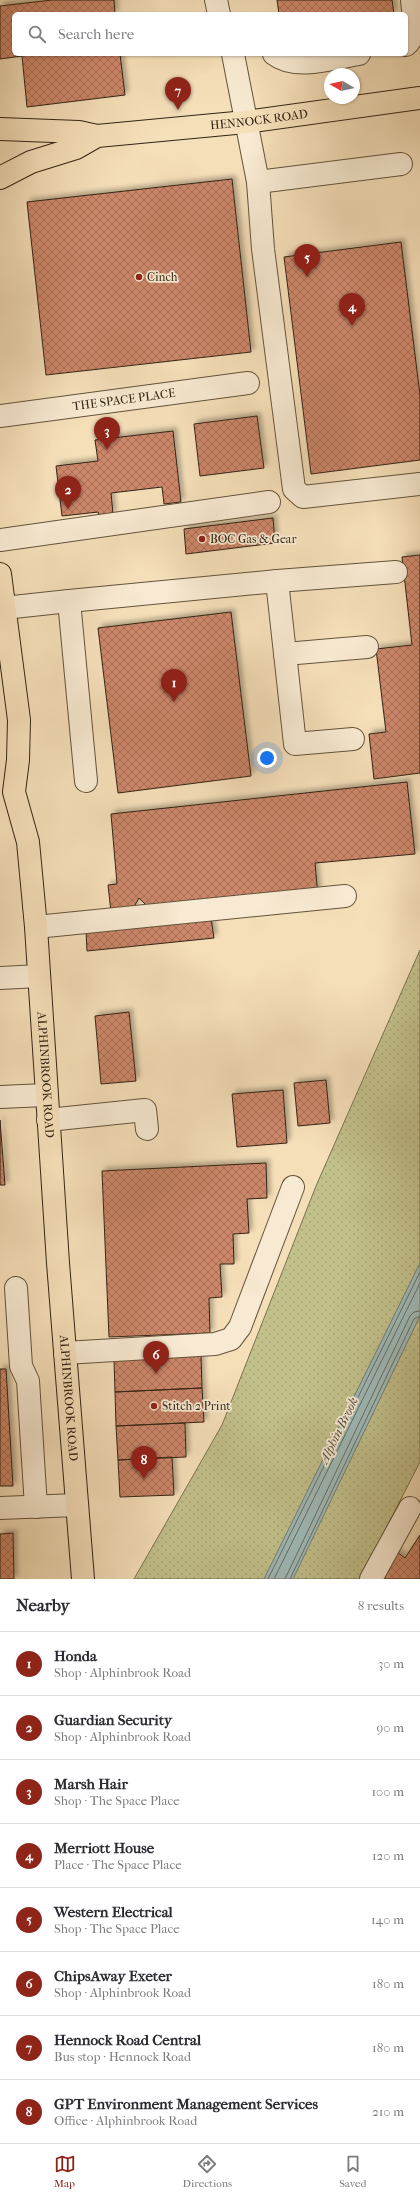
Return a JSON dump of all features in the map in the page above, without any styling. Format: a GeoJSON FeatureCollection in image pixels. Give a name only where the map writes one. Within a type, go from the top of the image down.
{"type":"FeatureCollection","features":[{"type":"Feature","properties":{"kind":"main road","name":"HENNOCK ROAD"},"geometry":{"type":"LineString","coordinates":[[0,129],[79,132],[97,136],[246,122],[420,98]]}},
{"type":"Feature","properties":{"kind":"main road","name":"HENNOCK ROAD"},"geometry":{"type":"LineString","coordinates":[[0,178],[31,162],[76,148],[97,136]]}},
{"type":"Feature","properties":{"kind":"main road","name":"ALPHINBROOK ROAD"},"geometry":{"type":"LineString","coordinates":[[0,574],[19,720],[18,760],[7,793],[28,842],[40,976],[46,1095],[83,1579]]}},
{"type":"Feature","properties":{"kind":"street"},"geometry":{"type":"LineString","coordinates":[[216,0],[219,12]]}},
{"type":"Feature","properties":{"kind":"street"},"geometry":{"type":"LineString","coordinates":[[408,42],[412,35],[414,19],[412,0]]}},
{"type":"Feature","properties":{"kind":"street"},"geometry":{"type":"LineString","coordinates":[[234,56],[258,182],[263,249],[294,489],[303,497],[420,484]]}},
{"type":"Feature","properties":{"kind":"street"},"geometry":{"type":"LineString","coordinates":[[277,56],[283,60],[305,62],[346,56]]}},
{"type":"Feature","properties":{"kind":"street"},"geometry":{"type":"LineString","coordinates":[[258,182],[401,164]]}},
{"type":"Feature","properties":{"kind":"street","name":"THE SPACE PLACE"},"geometry":{"type":"LineString","coordinates":[[0,416],[248,383]]}},
{"type":"Feature","properties":{"kind":"street"},"geometry":{"type":"LineString","coordinates":[[0,540],[269,502]]}},
{"type":"Feature","properties":{"kind":"street"},"geometry":{"type":"LineString","coordinates":[[4,608],[277,581],[396,572]]}},
{"type":"Feature","properties":{"kind":"street"},"geometry":{"type":"LineString","coordinates":[[277,581],[295,744],[353,739]]}},
{"type":"Feature","properties":{"kind":"street"},"geometry":{"type":"LineString","coordinates":[[69,601],[86,781]]}},
{"type":"Feature","properties":{"kind":"street"},"geometry":{"type":"LineString","coordinates":[[285,654],[367,648]]}},
{"type":"Feature","properties":{"kind":"street"},"geometry":{"type":"LineString","coordinates":[[36,927],[345,896]]}},
{"type":"Feature","properties":{"kind":"street"},"geometry":{"type":"LineString","coordinates":[[0,978],[40,976]]}},
{"type":"Feature","properties":{"kind":"street"},"geometry":{"type":"LineString","coordinates":[[0,1098],[46,1095]]}},
{"type":"Feature","properties":{"kind":"street"},"geometry":{"type":"LineString","coordinates":[[48,1120],[145,1110],[147,1129]]}},
{"type":"Feature","properties":{"kind":"street"},"geometry":{"type":"LineString","coordinates":[[65,1353],[215,1344],[231,1339],[240,1327],[293,1188]]}},
{"type":"Feature","properties":{"kind":"street"},"geometry":{"type":"LineString","coordinates":[[16,1288],[21,1366],[28,1381],[36,1508]]}},
{"type":"Feature","properties":{"kind":"street"},"geometry":{"type":"LineString","coordinates":[[0,1508],[36,1508],[77,1505]]}},
{"type":"Feature","properties":{"kind":"street"},"geometry":{"type":"LineString","coordinates":[[371,1579],[410,1508]]}},
{"type":"Feature","properties":{"kind":"shaded area"},"geometry":{"type":"Polygon","coordinates":[[[420,950],[420,1462],[360,1579],[134,1579],[222,1425],[316,1186],[420,950]]]}},
{"type":"Feature","properties":{"kind":"water","name":"Alphin Brook"},"geometry":{"type":"Polygon","coordinates":[[[420,1263],[420,1316],[293,1579],[264,1579],[420,1263]]]}},
{"type":"Feature","properties":{"kind":"building"},"geometry":{"type":"Polygon","coordinates":[[[52,0],[114,0],[115,12],[12,12],[12,56],[22,56],[0,59],[0,6],[52,0]]]}},
{"type":"Feature","properties":{"kind":"building"},"geometry":{"type":"Polygon","coordinates":[[[277,0],[392,0],[394,12],[279,12],[277,0]]]}},
{"type":"Feature","properties":{"kind":"building"},"geometry":{"type":"Polygon","coordinates":[[[22,56],[120,56],[125,95],[27,107],[22,56]]]}},
{"type":"Feature","properties":{"kind":"building","name":"Cinch"},"geometry":{"type":"Polygon","coordinates":[[[232,179],[251,352],[46,375],[27,202],[232,179]]]}},
{"type":"Feature","properties":{"kind":"building"},"geometry":{"type":"Polygon","coordinates":[[[401,242],[420,395],[420,460],[311,474],[284,257],[401,242]]]}},
{"type":"Feature","properties":{"kind":"building"},"geometry":{"type":"Polygon","coordinates":[[[257,416],[264,468],[200,476],[194,424],[257,416]]]}},
{"type":"Feature","properties":{"kind":"building"},"geometry":{"type":"Polygon","coordinates":[[[173,431],[181,502],[164,504],[162,487],[111,493],[113,514],[99,516],[98,512],[62,516],[56,466],[98,461],[95,440],[173,431]]]}},
{"type":"Feature","properties":{"kind":"building"},"geometry":{"type":"Polygon","coordinates":[[[273,518],[275,543],[186,554],[184,529],[273,518]]]}},
{"type":"Feature","properties":{"kind":"building"},"geometry":{"type":"Polygon","coordinates":[[[420,555],[420,773],[374,779],[369,734],[386,732],[376,649],[412,645],[402,557],[420,555]]]}},
{"type":"Feature","properties":{"kind":"building"},"geometry":{"type":"Polygon","coordinates":[[[231,612],[251,776],[118,793],[98,628],[231,612]]]}},
{"type":"Feature","properties":{"kind":"building"},"geometry":{"type":"Polygon","coordinates":[[[407,782],[415,854],[315,863],[318,896],[153,912],[139,898],[132,910],[111,912],[108,885],[117,884],[111,814],[407,782]]]}},
{"type":"Feature","properties":{"kind":"building"},"geometry":{"type":"Polygon","coordinates":[[[211,918],[214,938],[87,951],[86,931],[211,918]]]}},
{"type":"Feature","properties":{"kind":"building"},"geometry":{"type":"Polygon","coordinates":[[[129,1012],[136,1081],[101,1084],[95,1016],[129,1012]]]}},
{"type":"Feature","properties":{"kind":"building"},"geometry":{"type":"Polygon","coordinates":[[[326,1080],[330,1123],[298,1126],[294,1083],[326,1080]]]}},
{"type":"Feature","properties":{"kind":"building"},"geometry":{"type":"Polygon","coordinates":[[[283,1090],[287,1143],[237,1147],[232,1094],[283,1090]]]}},
{"type":"Feature","properties":{"kind":"building"},"geometry":{"type":"Polygon","coordinates":[[[0,1120],[5,1185],[0,1185],[0,1120]]]}},
{"type":"Feature","properties":{"kind":"building"},"geometry":{"type":"Polygon","coordinates":[[[266,1163],[267,1198],[247,1199],[249,1233],[233,1234],[234,1264],[220,1264],[222,1297],[209,1298],[210,1333],[109,1337],[102,1171],[266,1163]]]}},
{"type":"Feature","properties":{"kind":"building"},"geometry":{"type":"Polygon","coordinates":[[[201,1356],[202,1388],[115,1392],[114,1359],[201,1356]]]}},
{"type":"Feature","properties":{"kind":"building"},"geometry":{"type":"Polygon","coordinates":[[[0,1369],[6,1369],[13,1486],[0,1486],[0,1369]]]}},
{"type":"Feature","properties":{"kind":"building"},"geometry":{"type":"Polygon","coordinates":[[[202,1388],[204,1422],[116,1426],[115,1392],[202,1388]]]}},
{"type":"Feature","properties":{"kind":"building"},"geometry":{"type":"Polygon","coordinates":[[[185,1423],[186,1457],[118,1460],[116,1426],[185,1423]]]}},
{"type":"Feature","properties":{"kind":"building"},"geometry":{"type":"Polygon","coordinates":[[[172,1457],[174,1495],[120,1497],[118,1460],[172,1457]]]}},
{"type":"Feature","properties":{"kind":"building"},"geometry":{"type":"Polygon","coordinates":[[[13,1533],[14,1579],[0,1579],[0,1534],[13,1533]]]}},
{"type":"Feature","properties":{"kind":"building"},"geometry":{"type":"Polygon","coordinates":[[[420,1535],[420,1579],[375,1579],[394,1550],[405,1558],[420,1535]]]}},
{"type":"Feature","properties":{"kind":"place","name":"Hennock Road Central"},"geometry":{"type":"Point","coordinates":[178,110]}},
{"type":"Feature","properties":{"kind":"place","name":"Cinch"},"geometry":{"type":"Point","coordinates":[139,277]}},
{"type":"Feature","properties":{"kind":"place","name":"Western Electrical"},"geometry":{"type":"Point","coordinates":[307,277]}},
{"type":"Feature","properties":{"kind":"place","name":"Merriott House"},"geometry":{"type":"Point","coordinates":[352,326]}},
{"type":"Feature","properties":{"kind":"place","name":"Marsh Hair"},"geometry":{"type":"Point","coordinates":[107,450]}},
{"type":"Feature","properties":{"kind":"place","name":"Guardian Security"},"geometry":{"type":"Point","coordinates":[68,509]}},
{"type":"Feature","properties":{"kind":"place","name":"BOC Gas & Gear"},"geometry":{"type":"Point","coordinates":[202,539]}},
{"type":"Feature","properties":{"kind":"place","name":"Honda"},"geometry":{"type":"Point","coordinates":[174,702]}},
{"type":"Feature","properties":{"kind":"place","name":"ChipsAway Exeter"},"geometry":{"type":"Point","coordinates":[156,1374]}},
{"type":"Feature","properties":{"kind":"place","name":"Stitch 2 Print"},"geometry":{"type":"Point","coordinates":[154,1406]}},
{"type":"Feature","properties":{"kind":"place","name":"GPT Environment Management Services"},"geometry":{"type":"Point","coordinates":[144,1479]}}]}
